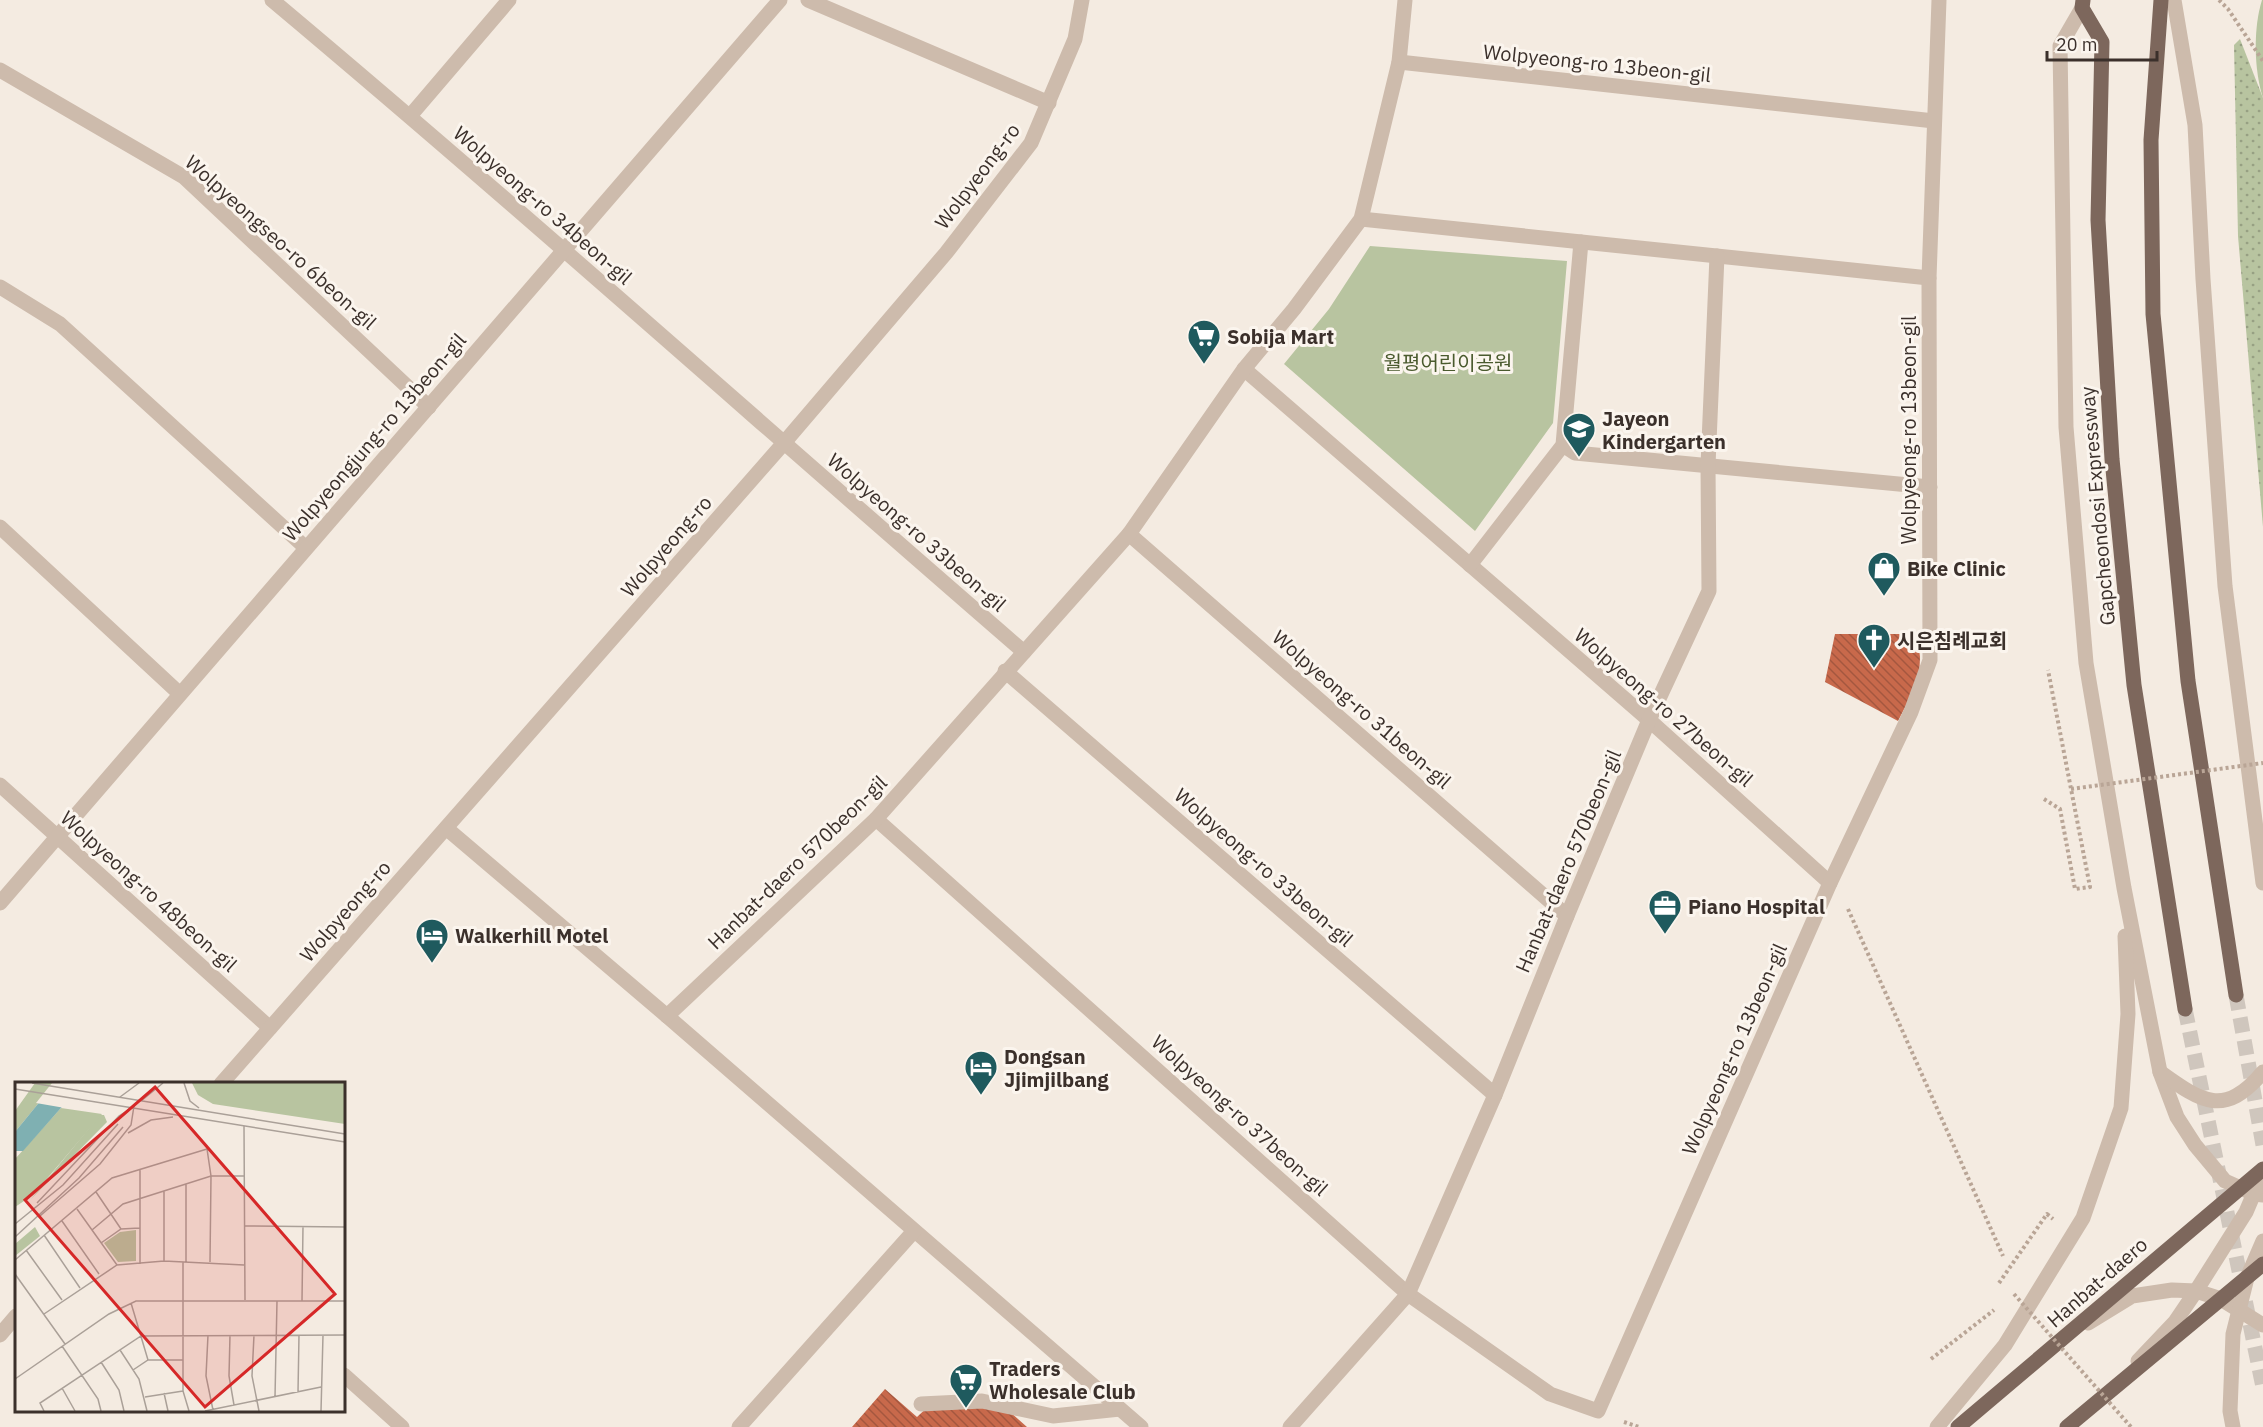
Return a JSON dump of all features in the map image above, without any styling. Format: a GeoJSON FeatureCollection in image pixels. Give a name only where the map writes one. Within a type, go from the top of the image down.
{"type":"FeatureCollection","features":[{"type":"Feature","properties":{"kind":"main road"},"geometry":{"type":"LineString","coordinates":[[2161,0],[2151,140],[2153,314],[2187,681],[2236,995]]}},
{"type":"Feature","properties":{"kind":"main road","name":"Gapcheondosi Expressway"},"geometry":{"type":"LineString","coordinates":[[2083,4],[2102,42],[2098,220],[2112,459],[2134,685],[2185,1009]]}},
{"type":"Feature","properties":{"kind":"main road","name":"Hanbat-daero"},"geometry":{"type":"LineString","coordinates":[[1958,1427],[2066,1337],[2252,1193],[2263,1170]]}},
{"type":"Feature","properties":{"kind":"main road"},"geometry":{"type":"LineString","coordinates":[[2067,1427],[2263,1264]]}},
{"type":"Feature","properties":{"kind":"street","name":"Wolpyeong-ro 34beon-gil"},"geometry":{"type":"LineString","coordinates":[[272,0],[410,116],[783,444]]}},
{"type":"Feature","properties":{"kind":"street"},"geometry":{"type":"LineString","coordinates":[[410,116],[509,0]]}},
{"type":"Feature","properties":{"kind":"street","name":"Wolpyeongjung-ro 13beon-gil"},"geometry":{"type":"LineString","coordinates":[[0,903],[780,0]]}},
{"type":"Feature","properties":{"kind":"street"},"geometry":{"type":"LineString","coordinates":[[808,0],[1049,103]]}},
{"type":"Feature","properties":{"kind":"street","name":"Wolpyeong-ro"},"geometry":{"type":"LineString","coordinates":[[222,1082],[783,444],[946,253],[1032,143],[1075,39],[1082,0]]}},
{"type":"Feature","properties":{"kind":"street"},"geometry":{"type":"LineString","coordinates":[[1024,652],[1129,534],[1244,369],[1294,309],[1361,219],[1399,62],[1405,0]]}},
{"type":"Feature","properties":{"kind":"street","name":"Wolpyeong-ro 13beon-gil"},"geometry":{"type":"LineString","coordinates":[[1598,1411],[1830,883],[1911,712],[1930,660],[1929,278],[1939,0]]}},
{"type":"Feature","properties":{"kind":"street"},"geometry":{"type":"LineString","coordinates":[[2174,0],[2195,125],[2203,279],[2225,586],[2263,883]]}},
{"type":"Feature","properties":{"kind":"street"},"geometry":{"type":"LineString","coordinates":[[2083,4],[2060,46],[2067,428],[2086,663],[2124,888],[2160,1072],[2177,1116],[2195,1145],[2225,1181],[2252,1193],[2246,1212],[2175,1322],[2107,1394]]}},
{"type":"Feature","properties":{"kind":"street","name":"Wolpyeong-ro 13beon-gil"},"geometry":{"type":"LineString","coordinates":[[1399,62],[1934,121]]}},
{"type":"Feature","properties":{"kind":"street","name":"Wolpyeongseo-ro 6beon-gil"},"geometry":{"type":"LineString","coordinates":[[0,70],[184,177],[429,407]]}},
{"type":"Feature","properties":{"kind":"street"},"geometry":{"type":"LineString","coordinates":[[1361,219],[1929,278]]}},
{"type":"Feature","properties":{"kind":"street"},"geometry":{"type":"LineString","coordinates":[[1470,565],[1563,446],[1581,242]]}},
{"type":"Feature","properties":{"kind":"street","name":"Hanbat-daero 570beon-gil"},"geometry":{"type":"LineString","coordinates":[[1290,1427],[1408,1294],[1495,1095],[1649,720],[1709,591],[1708,465],[1717,256]]}},
{"type":"Feature","properties":{"kind":"street"},"geometry":{"type":"LineString","coordinates":[[0,286],[60,324],[306,548]]}},
{"type":"Feature","properties":{"kind":"street","name":"Wolpyeong-ro 27beon-gil"},"geometry":{"type":"LineString","coordinates":[[1244,369],[1649,720],[1830,883]]}},
{"type":"Feature","properties":{"kind":"street","name":"Wolpyeong-ro 33beon-gil"},"geometry":{"type":"LineString","coordinates":[[783,444],[1024,652]]}},
{"type":"Feature","properties":{"kind":"street"},"geometry":{"type":"LineString","coordinates":[[1563,446],[1575,453],[1930,487]]}},
{"type":"Feature","properties":{"kind":"street"},"geometry":{"type":"LineString","coordinates":[[0,527],[180,694]]}},
{"type":"Feature","properties":{"kind":"street","name":"Wolpyeong-ro 31beon-gil"},"geometry":{"type":"LineString","coordinates":[[1129,534],[1567,916]]}},
{"type":"Feature","properties":{"kind":"street","name":"Hanbat-daero 570beon-gil"},"geometry":{"type":"LineString","coordinates":[[667,1016],[876,819],[1024,652]]}},
{"type":"Feature","properties":{"kind":"street","name":"Wolpyeong-ro 33beon-gil"},"geometry":{"type":"LineString","coordinates":[[1005,671],[1495,1095]]}},
{"type":"Feature","properties":{"kind":"street","name":"Wolpyeong-ro 48beon-gil"},"geometry":{"type":"LineString","coordinates":[[0,785],[270,1028]]}},
{"type":"Feature","properties":{"kind":"street","name":"Wolpyeong-ro 37beon-gil"},"geometry":{"type":"LineString","coordinates":[[876,819],[1408,1294],[1550,1394],[1598,1411]]}},
{"type":"Feature","properties":{"kind":"street"},"geometry":{"type":"LineString","coordinates":[[446,828],[667,1016],[1141,1427]]}},
{"type":"Feature","properties":{"kind":"street"},"geometry":{"type":"LineString","coordinates":[[1937,1427],[2005,1345],[2083,1218],[2121,1108],[2128,1014],[2124,888]]}},
{"type":"Feature","properties":{"kind":"street"},"geometry":{"type":"LineString","coordinates":[[2160,1072],[2192,1095],[2211,1102],[2231,1099],[2249,1088],[2263,1071]]}},
{"type":"Feature","properties":{"kind":"street"},"geometry":{"type":"LineString","coordinates":[[739,1427],[914,1231]]}},
{"type":"Feature","properties":{"kind":"street"},"geometry":{"type":"LineString","coordinates":[[2233,1427],[2230,1400],[2233,1334],[2247,1278],[2263,1241]]}},
{"type":"Feature","properties":{"kind":"street"},"geometry":{"type":"LineString","coordinates":[[2066,1337],[2132,1296],[2172,1290],[2196,1291],[2221,1299],[2263,1325]]}},
{"type":"Feature","properties":{"kind":"street"},"geometry":{"type":"LineString","coordinates":[[0,1335],[15,1317]]}},
{"type":"Feature","properties":{"kind":"street"},"geometry":{"type":"LineString","coordinates":[[345,1376],[402,1427]]}},
{"type":"Feature","properties":{"kind":"street"},"geometry":{"type":"LineString","coordinates":[[921,1404],[982,1401],[1053,1416],[1120,1409]]}},
{"type":"Feature","properties":{"kind":"path"},"geometry":{"type":"LineString","coordinates":[[2219,0],[2228,9],[2263,61]]}},
{"type":"Feature","properties":{"kind":"path"},"geometry":{"type":"LineString","coordinates":[[2044,799],[2060,809],[2075,889],[2090,886],[2048,670]]}},
{"type":"Feature","properties":{"kind":"path"},"geometry":{"type":"LineString","coordinates":[[2071,789],[2263,763]]}},
{"type":"Feature","properties":{"kind":"path"},"geometry":{"type":"LineString","coordinates":[[1848,909],[2003,1256]]}},
{"type":"Feature","properties":{"kind":"path"},"geometry":{"type":"LineString","coordinates":[[2005,1302],[2014,1294],[2131,1427]]}},
{"type":"Feature","properties":{"kind":"path"},"geometry":{"type":"LineString","coordinates":[[1931,1359],[1996,1309]]}},
{"type":"Feature","properties":{"kind":"path"},"geometry":{"type":"LineString","coordinates":[[1624,1422],[1639,1427]]}},
{"type":"Feature","properties":{"kind":"green space"},"geometry":{"type":"Polygon","coordinates":[[[2262,0],[2263,98],[2256,49],[2257,23],[2262,0]]]}},
{"type":"Feature","properties":{"kind":"green space"},"geometry":{"type":"Polygon","coordinates":[[[2240,39],[2263,98],[2263,527],[2238,236],[2234,45],[2240,39]]]}},
{"type":"Feature","properties":{"kind":"green space","name":"월평어린이공원"},"geometry":{"type":"Polygon","coordinates":[[[1370,246],[1567,261],[1553,423],[1475,531],[1284,364],[1329,309],[1370,246]]]}},
{"type":"Feature","properties":{"kind":"building","name":"시은침례교회"},"geometry":{"type":"Polygon","coordinates":[[[1835,634],[1917,634],[1920,657],[1919,680],[1898,721],[1825,682],[1835,634]]]}},
{"type":"Feature","properties":{"kind":"building","name":"Traders Wholesale Club"},"geometry":{"type":"Polygon","coordinates":[[[885,1389],[917,1417],[934,1401],[993,1397],[1027,1427],[852,1427],[885,1389]]]}},
{"type":"Feature","properties":{"kind":"tunnel"},"geometry":{"type":"LineString","coordinates":[[2236,995],[2263,1145]]}},
{"type":"Feature","properties":{"kind":"tunnel"},"geometry":{"type":"LineString","coordinates":[[2185,1009],[2263,1387]]}},
{"type":"Feature","properties":{"kind":"place","name":"Sobija Mart"},"geometry":{"type":"Point","coordinates":[1204,365]}},
{"type":"Feature","properties":{"kind":"place","name":"Jayeon Kindergarten"},"geometry":{"type":"Point","coordinates":[1579,458]}},
{"type":"Feature","properties":{"kind":"place","name":"Bike Clinic"},"geometry":{"type":"Point","coordinates":[1884,597]}},
{"type":"Feature","properties":{"kind":"place","name":"시은침례교회"},"geometry":{"type":"Point","coordinates":[1874,669]}},
{"type":"Feature","properties":{"kind":"place","name":"Piano Hospital"},"geometry":{"type":"Point","coordinates":[1665,935]}},
{"type":"Feature","properties":{"kind":"place","name":"Walkerhill Motel"},"geometry":{"type":"Point","coordinates":[432,964]}},
{"type":"Feature","properties":{"kind":"place","name":"Dongsan Jjimjilbang"},"geometry":{"type":"Point","coordinates":[981,1096]}},
{"type":"Feature","properties":{"kind":"place","name":"Traders Wholesale Club"},"geometry":{"type":"Point","coordinates":[966,1409]}}]}
